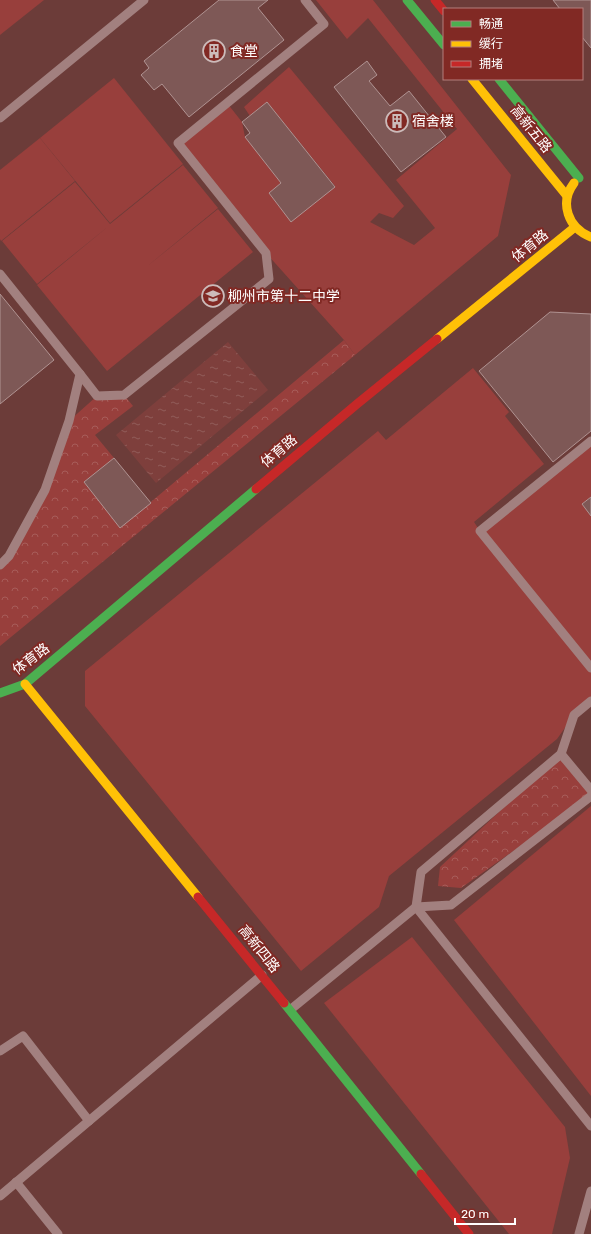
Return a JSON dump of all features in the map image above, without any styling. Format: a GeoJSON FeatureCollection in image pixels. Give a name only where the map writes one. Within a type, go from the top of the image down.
{"type":"FeatureCollection","features":[{"type":"Feature","properties":{"kind":"street"},"geometry":{"type":"LineString","coordinates":[[408,0],[443,44]]}},
{"type":"Feature","properties":{"kind":"street"},"geometry":{"type":"LineString","coordinates":[[435,0],[443,10]]}},
{"type":"Feature","properties":{"kind":"street","name":"高新五路"},"geometry":{"type":"LineString","coordinates":[[473,80],[568,196],[572,186],[582,175],[500,80]]}},
{"type":"Feature","properties":{"kind":"street"},"geometry":{"type":"LineString","coordinates":[[568,196],[566,207],[575,227],[591,237]]}},
{"type":"Feature","properties":{"kind":"street","name":"体育路"},"geometry":{"type":"LineString","coordinates":[[0,693],[25,684],[357,404],[575,227]]}},
{"type":"Feature","properties":{"kind":"street","name":"高新四路"},"geometry":{"type":"LineString","coordinates":[[25,684],[262,975],[469,1234]]}},
{"type":"Feature","properties":{"kind":"lane"},"geometry":{"type":"LineString","coordinates":[[0,118],[144,0]]}},
{"type":"Feature","properties":{"kind":"lane"},"geometry":{"type":"LineString","coordinates":[[0,274],[97,396],[124,395],[269,279],[266,254],[178,143],[324,24],[305,0]]}},
{"type":"Feature","properties":{"kind":"lane"},"geometry":{"type":"LineString","coordinates":[[0,565],[9,556],[45,490],[68,422],[80,374]]}},
{"type":"Feature","properties":{"kind":"lane"},"geometry":{"type":"LineString","coordinates":[[591,441],[480,531],[591,668]]}},
{"type":"Feature","properties":{"kind":"lane"},"geometry":{"type":"LineString","coordinates":[[591,701],[574,715],[561,754],[420,872],[416,907],[591,1126]]}},
{"type":"Feature","properties":{"kind":"lane"},"geometry":{"type":"LineString","coordinates":[[561,754],[591,790]]}},
{"type":"Feature","properties":{"kind":"lane"},"geometry":{"type":"LineString","coordinates":[[290,1010],[416,907],[451,905],[591,796]]}},
{"type":"Feature","properties":{"kind":"lane"},"geometry":{"type":"LineString","coordinates":[[0,1196],[262,975]]}},
{"type":"Feature","properties":{"kind":"lane"},"geometry":{"type":"LineString","coordinates":[[0,1051],[23,1036],[88,1121]]}},
{"type":"Feature","properties":{"kind":"lane"},"geometry":{"type":"LineString","coordinates":[[16,1182],[58,1234]]}},
{"type":"Feature","properties":{"kind":"lane"},"geometry":{"type":"LineString","coordinates":[[579,1234],[591,1191]]}},
{"type":"Feature","properties":{"kind":"green space"},"geometry":{"type":"Polygon","coordinates":[[[0,0],[44,0],[0,35],[0,0]]]}},
{"type":"Feature","properties":{"kind":"green space"},"geometry":{"type":"Polygon","coordinates":[[[316,0],[373,0],[511,175],[498,236],[355,355],[344,340],[266,253],[178,143],[227,103],[242,122],[245,137],[281,183],[269,193],[291,221],[335,186],[267,102],[250,116],[244,107],[289,67],[404,206],[393,218],[379,213],[370,222],[414,245],[435,228],[396,180],[457,129],[368,18],[347,39],[316,0]]]}},
{"type":"Feature","properties":{"kind":"green space"},"geometry":{"type":"Polygon","coordinates":[[[114,78],[183,164],[110,223],[40,138],[114,78]]]}},
{"type":"Feature","properties":{"kind":"green space"},"geometry":{"type":"Polygon","coordinates":[[[40,138],[75,181],[1,241],[0,170],[40,138]]]}},
{"type":"Feature","properties":{"kind":"green space"},"geometry":{"type":"Polygon","coordinates":[[[183,165],[218,208],[145,268],[218,209],[253,252],[107,371],[37,285],[110,225],[37,284],[2,241],[75,182],[110,224],[183,165]]]}},
{"type":"Feature","properties":{"kind":"green space"},"geometry":{"type":"Polygon","coordinates":[[[344,340],[355,355],[0,646],[0,565],[45,490],[69,421],[97,396],[124,395],[133,406],[95,435],[114,458],[84,482],[121,527],[344,340]]]}},
{"type":"Feature","properties":{"kind":"green space"},"geometry":{"type":"Polygon","coordinates":[[[473,368],[509,412],[505,416],[544,464],[474,522],[480,531],[591,441],[591,497],[582,504],[591,516],[591,701],[574,715],[557,739],[389,876],[379,907],[301,971],[85,706],[85,671],[378,431],[386,440],[473,368]]]}},
{"type":"Feature","properties":{"kind":"green space"},"geometry":{"type":"Polygon","coordinates":[[[561,754],[591,796],[461,888],[438,886],[440,867],[561,754]]]}},
{"type":"Feature","properties":{"kind":"green space"},"geometry":{"type":"Polygon","coordinates":[[[591,806],[591,1096],[454,920],[591,806]]]}},
{"type":"Feature","properties":{"kind":"green space"},"geometry":{"type":"Polygon","coordinates":[[[412,937],[565,1127],[570,1158],[552,1234],[509,1234],[324,1003],[412,937]]]}},
{"type":"Feature","properties":{"kind":"water"},"geometry":{"type":"Polygon","coordinates":[[[228,342],[268,390],[156,483],[116,435],[228,342]]]}},
{"type":"Feature","properties":{"kind":"building","name":"食堂"},"geometry":{"type":"Polygon","coordinates":[[[219,0],[268,0],[258,8],[284,40],[189,117],[162,84],[154,90],[141,75],[149,68],[144,61],[219,0]]]}},
{"type":"Feature","properties":{"kind":"building"},"geometry":{"type":"Polygon","coordinates":[[[553,0],[591,0],[591,48],[583,38],[583,8],[559,8],[553,0]]]}},
{"type":"Feature","properties":{"kind":"building","name":"宿舍楼"},"geometry":{"type":"Polygon","coordinates":[[[367,61],[377,75],[369,81],[390,106],[409,91],[446,137],[401,172],[334,87],[367,61]]]}},
{"type":"Feature","properties":{"kind":"building"},"geometry":{"type":"Polygon","coordinates":[[[267,102],[335,187],[291,222],[269,193],[281,183],[245,137],[250,133],[242,122],[267,102]]]}},
{"type":"Feature","properties":{"kind":"building"},"geometry":{"type":"Polygon","coordinates":[[[0,294],[54,360],[0,404],[0,294]]]}},
{"type":"Feature","properties":{"kind":"building"},"geometry":{"type":"Polygon","coordinates":[[[550,312],[591,314],[591,431],[553,462],[479,371],[550,312]]]}},
{"type":"Feature","properties":{"kind":"building"},"geometry":{"type":"Polygon","coordinates":[[[114,458],[151,503],[120,528],[84,482],[114,458]]]}},
{"type":"Feature","properties":{"kind":"building"},"geometry":{"type":"Polygon","coordinates":[[[591,497],[591,516],[582,504],[591,497]]]}},
{"type":"Feature","properties":{"kind":"traffic: fast"},"geometry":{"type":"LineString","coordinates":[[407,0],[443,44]]}},
{"type":"Feature","properties":{"kind":"traffic: fast"},"geometry":{"type":"LineString","coordinates":[[500,80],[579,178]]}},
{"type":"Feature","properties":{"kind":"traffic: fast"},"geometry":{"type":"LineString","coordinates":[[0,693],[25,684],[256,489]]}},
{"type":"Feature","properties":{"kind":"traffic: fast"},"geometry":{"type":"LineString","coordinates":[[284,1003],[421,1174]]}},
{"type":"Feature","properties":{"kind":"traffic: slow"},"geometry":{"type":"LineString","coordinates":[[473,80],[567,196]]}},
{"type":"Feature","properties":{"kind":"traffic: slow"},"geometry":{"type":"LineString","coordinates":[[574,183],[569,191],[567,199],[568,214],[577,228],[591,237]]}},
{"type":"Feature","properties":{"kind":"traffic: slow"},"geometry":{"type":"LineString","coordinates":[[437,339],[575,227]]}},
{"type":"Feature","properties":{"kind":"traffic: slow"},"geometry":{"type":"LineString","coordinates":[[25,684],[198,897]]}},
{"type":"Feature","properties":{"kind":"traffic: jam"},"geometry":{"type":"LineString","coordinates":[[435,0],[443,10]]}},
{"type":"Feature","properties":{"kind":"traffic: jam"},"geometry":{"type":"LineString","coordinates":[[256,489],[437,339]]}},
{"type":"Feature","properties":{"kind":"traffic: jam"},"geometry":{"type":"LineString","coordinates":[[198,897],[284,1003]]}},
{"type":"Feature","properties":{"kind":"traffic: jam"},"geometry":{"type":"LineString","coordinates":[[421,1174],[469,1234]]}},
{"type":"Feature","properties":{"kind":"place","name":"食堂"},"geometry":{"type":"Point","coordinates":[214,51]}},
{"type":"Feature","properties":{"kind":"place","name":"宿舍楼"},"geometry":{"type":"Point","coordinates":[397,121]}},
{"type":"Feature","properties":{"kind":"place","name":"柳州市第十二中学"},"geometry":{"type":"Point","coordinates":[213,296]}}]}
